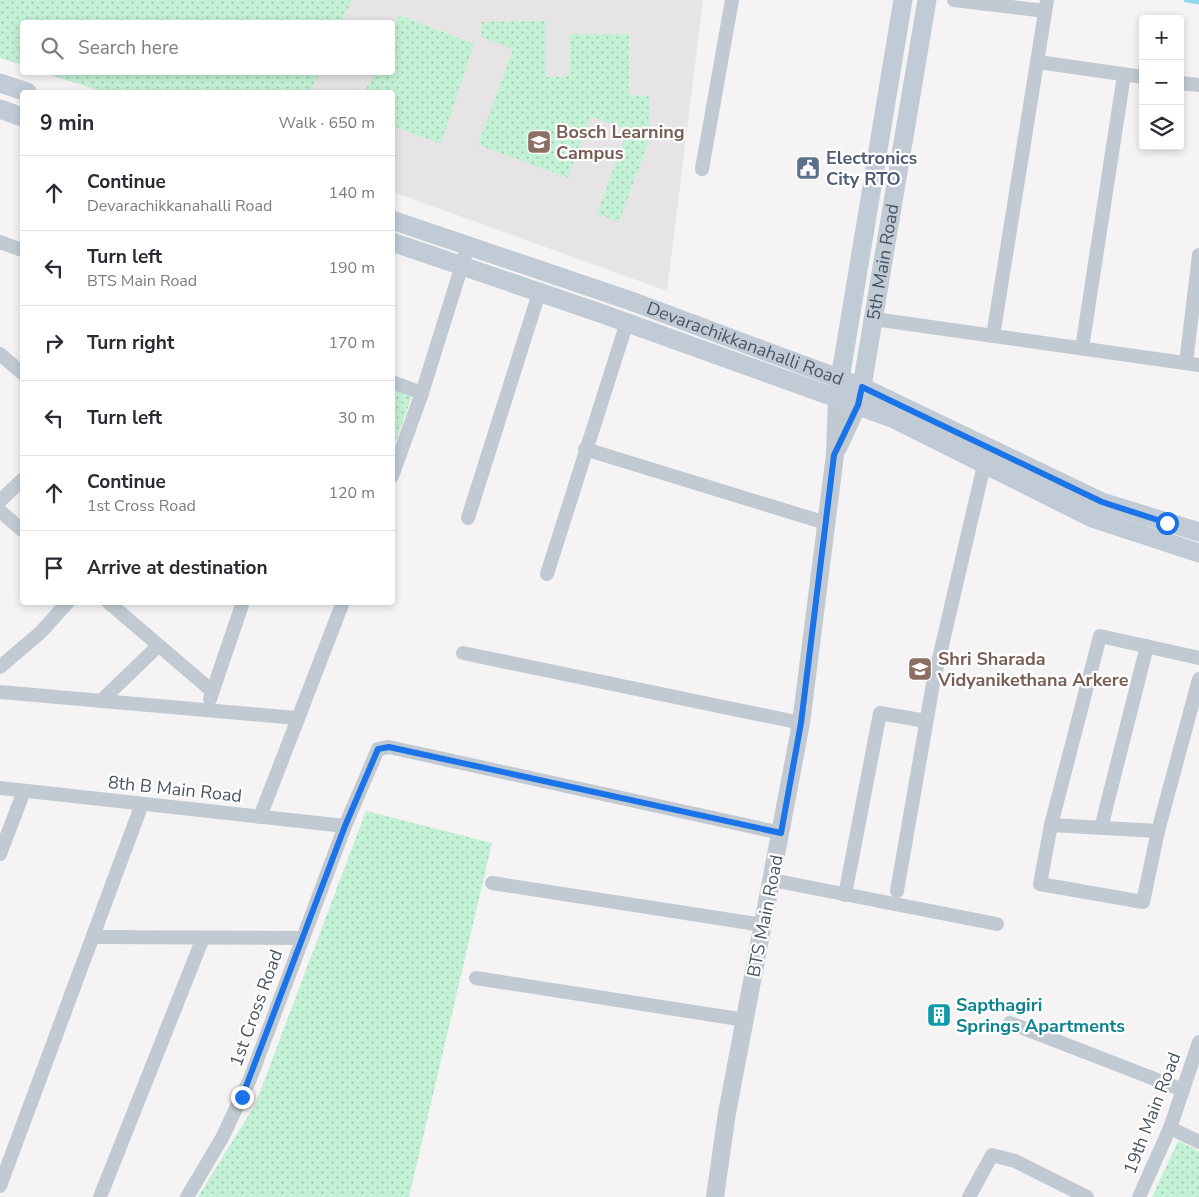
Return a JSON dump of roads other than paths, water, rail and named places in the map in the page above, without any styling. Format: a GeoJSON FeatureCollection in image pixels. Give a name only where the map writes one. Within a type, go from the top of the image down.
{"type":"FeatureCollection","features":[{"type":"Feature","properties":{"kind":"main road","name":"5th Main Road"},"geometry":{"type":"LineString","coordinates":[[839,388],[903,0]]}},
{"type":"Feature","properties":{"kind":"main road","name":"5th Main Road"},"geometry":{"type":"LineString","coordinates":[[858,405],[927,0]]}},
{"type":"Feature","properties":{"kind":"main road"},"geometry":{"type":"LineString","coordinates":[[0,83],[21,90]]}},
{"type":"Feature","properties":{"kind":"main road"},"geometry":{"type":"LineString","coordinates":[[0,109],[20,116]]}},
{"type":"Feature","properties":{"kind":"main road","name":"Devarachikkanahalli Road"},"geometry":{"type":"LineString","coordinates":[[395,221],[631,301],[839,388],[858,405],[892,418],[1092,518],[1199,553]]}},
{"type":"Feature","properties":{"kind":"main road","name":"Devarachikkanahalli Road"},"geometry":{"type":"LineString","coordinates":[[395,243],[627,322],[839,388],[862,387],[1102,502],[1199,532]]}},
{"type":"Feature","properties":{"kind":"street"},"geometry":{"type":"LineString","coordinates":[[702,169],[732,0]]}},
{"type":"Feature","properties":{"kind":"street"},"geometry":{"type":"LineString","coordinates":[[954,0],[1046,5],[993,336]]}},
{"type":"Feature","properties":{"kind":"street"},"geometry":{"type":"LineString","coordinates":[[1038,62],[1139,77]]}},
{"type":"Feature","properties":{"kind":"street"},"geometry":{"type":"LineString","coordinates":[[1082,348],[1124,75]]}},
{"type":"Feature","properties":{"kind":"street"},"geometry":{"type":"LineString","coordinates":[[1184,83],[1199,85]]}},
{"type":"Feature","properties":{"kind":"street"},"geometry":{"type":"LineString","coordinates":[[0,242],[20,249]]}},
{"type":"Feature","properties":{"kind":"street"},"geometry":{"type":"LineString","coordinates":[[395,468],[422,393],[468,246]]}},
{"type":"Feature","properties":{"kind":"street"},"geometry":{"type":"LineString","coordinates":[[874,319],[1192,364],[1199,255]]}},
{"type":"Feature","properties":{"kind":"street"},"geometry":{"type":"LineString","coordinates":[[468,518],[539,293]]}},
{"type":"Feature","properties":{"kind":"street"},"geometry":{"type":"LineString","coordinates":[[547,574],[585,448],[627,322]]}},
{"type":"Feature","properties":{"kind":"street"},"geometry":{"type":"LineString","coordinates":[[0,354],[20,372]]}},
{"type":"Feature","properties":{"kind":"street"},"geometry":{"type":"LineString","coordinates":[[395,383],[422,393]]}},
{"type":"Feature","properties":{"kind":"street","name":"BTS Main Road"},"geometry":{"type":"LineString","coordinates":[[714,1197],[726,1113],[801,723],[834,455],[839,388]]}},
{"type":"Feature","properties":{"kind":"street","name":"BTS Main Road"},"geometry":{"type":"LineString","coordinates":[[834,455],[858,405]]}},
{"type":"Feature","properties":{"kind":"street"},"geometry":{"type":"LineString","coordinates":[[585,448],[826,523]]}},
{"type":"Feature","properties":{"kind":"street"},"geometry":{"type":"LineString","coordinates":[[897,892],[935,675],[984,465]]}},
{"type":"Feature","properties":{"kind":"street"},"geometry":{"type":"LineString","coordinates":[[0,501],[20,482]]}},
{"type":"Feature","properties":{"kind":"street"},"geometry":{"type":"LineString","coordinates":[[0,511],[20,528]]}},
{"type":"Feature","properties":{"kind":"street"},"geometry":{"type":"LineString","coordinates":[[0,667],[41,632],[65,605]]}},
{"type":"Feature","properties":{"kind":"street"},"geometry":{"type":"LineString","coordinates":[[111,605],[212,691]]}},
{"type":"Feature","properties":{"kind":"street"},"geometry":{"type":"LineString","coordinates":[[206,710],[242,605]]}},
{"type":"Feature","properties":{"kind":"street"},"geometry":{"type":"LineString","coordinates":[[260,817],[342,605]]}},
{"type":"Feature","properties":{"kind":"street"},"geometry":{"type":"LineString","coordinates":[[1199,658],[1100,636],[1051,825],[1040,884],[1143,902],[1158,831],[1199,679]]}},
{"type":"Feature","properties":{"kind":"street"},"geometry":{"type":"LineString","coordinates":[[101,701],[158,646]]}},
{"type":"Feature","properties":{"kind":"street"},"geometry":{"type":"LineString","coordinates":[[1101,828],[1147,646]]}},
{"type":"Feature","properties":{"kind":"street"},"geometry":{"type":"LineString","coordinates":[[462,653],[801,723]]}},
{"type":"Feature","properties":{"kind":"street"},"geometry":{"type":"LineString","coordinates":[[0,692],[297,718]]}},
{"type":"Feature","properties":{"kind":"street"},"geometry":{"type":"LineString","coordinates":[[846,895],[880,713],[926,721]]}},
{"type":"Feature","properties":{"kind":"street","name":"1st Cross Road"},"geometry":{"type":"LineString","coordinates":[[187,1197],[222,1138],[242,1097],[345,826],[378,749],[382,747],[781,833]]}},
{"type":"Feature","properties":{"kind":"street","name":"8th B Main Road"},"geometry":{"type":"LineString","coordinates":[[0,788],[345,826]]}},
{"type":"Feature","properties":{"kind":"street"},"geometry":{"type":"LineString","coordinates":[[0,854],[24,791]]}},
{"type":"Feature","properties":{"kind":"street"},"geometry":{"type":"LineString","coordinates":[[0,1186],[142,804]]}},
{"type":"Feature","properties":{"kind":"street"},"geometry":{"type":"LineString","coordinates":[[1051,825],[1158,831]]}},
{"type":"Feature","properties":{"kind":"street"},"geometry":{"type":"LineString","coordinates":[[772,880],[997,924]]}},
{"type":"Feature","properties":{"kind":"street"},"geometry":{"type":"LineString","coordinates":[[492,883],[763,926]]}},
{"type":"Feature","properties":{"kind":"street"},"geometry":{"type":"LineString","coordinates":[[93,937],[302,938]]}},
{"type":"Feature","properties":{"kind":"street"},"geometry":{"type":"LineString","coordinates":[[100,1197],[202,938]]}},
{"type":"Feature","properties":{"kind":"street"},"geometry":{"type":"LineString","coordinates":[[476,978],[745,1020]]}},
{"type":"Feature","properties":{"kind":"street"},"geometry":{"type":"LineString","coordinates":[[1010,1024],[1183,1090]]}},
{"type":"Feature","properties":{"kind":"street","name":"19th Main Road"},"geometry":{"type":"LineString","coordinates":[[1139,1197],[1170,1128],[1199,1042]]}},
{"type":"Feature","properties":{"kind":"street"},"geometry":{"type":"LineString","coordinates":[[1170,1128],[1199,1142]]}},
{"type":"Feature","properties":{"kind":"street"},"geometry":{"type":"LineString","coordinates":[[969,1197],[992,1155],[1014,1161],[1087,1197]]}},
{"type":"Feature","properties":{"kind":"waterway"},"geometry":{"type":"LineString","coordinates":[[1186,0],[1199,2]]}},
{"type":"Feature","properties":{"kind":"place","name":"Bosch Learning Campus"},"geometry":{"type":"Point","coordinates":[539,142]}},
{"type":"Feature","properties":{"kind":"place","name":"Electronics City RTO"},"geometry":{"type":"Point","coordinates":[808,168]}},
{"type":"Feature","properties":{"kind":"place","name":"Shri Sharada Vidyanikethana Arkere"},"geometry":{"type":"Point","coordinates":[920,669]}},
{"type":"Feature","properties":{"kind":"place","name":"Sapthagiri Springs Apartments"},"geometry":{"type":"Point","coordinates":[939,1015]}}]}
